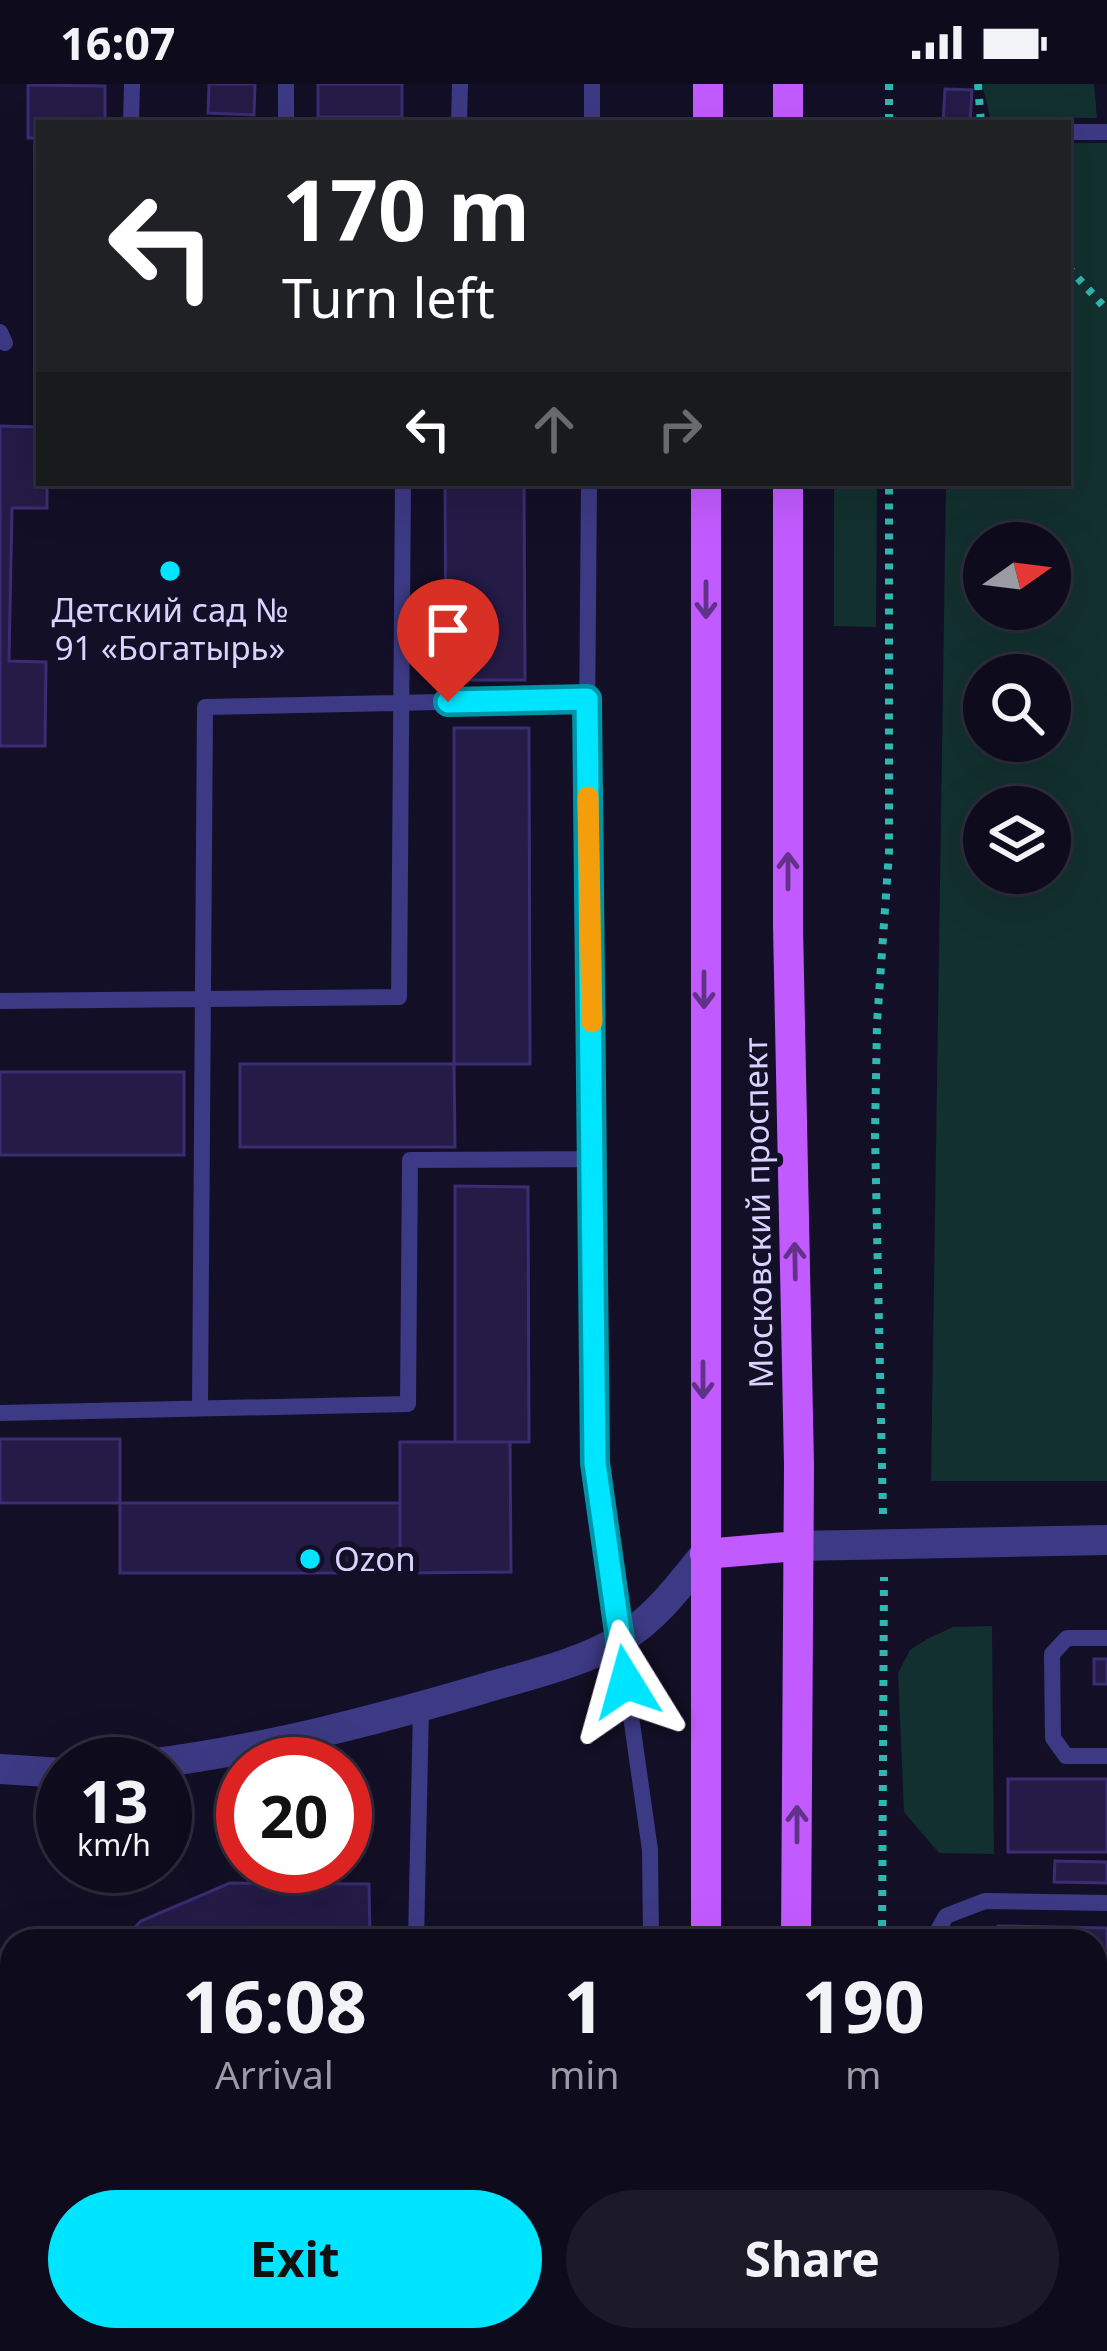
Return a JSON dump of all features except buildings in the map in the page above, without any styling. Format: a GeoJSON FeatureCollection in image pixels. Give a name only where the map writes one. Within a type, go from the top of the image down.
{"type":"FeatureCollection","features":[{"type":"Feature","properties":{"kind":"main road"},"geometry":{"type":"LineString","coordinates":[[708,84],[708,120]]}},
{"type":"Feature","properties":{"kind":"main road"},"geometry":{"type":"LineString","coordinates":[[788,84],[788,120]]}},
{"type":"Feature","properties":{"kind":"main road","name":"Московский проспект"},"geometry":{"type":"LineString","coordinates":[[706,486],[706,1929]]}},
{"type":"Feature","properties":{"kind":"main road","name":"Московский проспект"},"geometry":{"type":"LineString","coordinates":[[788,486],[796,1929]]}},
{"type":"Feature","properties":{"kind":"main road"},"geometry":{"type":"LineString","coordinates":[[705,1554],[797,1546]]}},
{"type":"Feature","properties":{"kind":"street"},"geometry":{"type":"LineString","coordinates":[[797,1546],[1107,1540]]}},
{"type":"Feature","properties":{"kind":"street"},"geometry":{"type":"LineString","coordinates":[[192,1758],[421,1707],[536,1673],[620,1640],[665,1604],[705,1554]]}},
{"type":"Feature","properties":{"kind":"street"},"geometry":{"type":"LineString","coordinates":[[0,1769],[36,1771]]}},
{"type":"Feature","properties":{"kind":"lane"},"geometry":{"type":"LineString","coordinates":[[131,120],[132,84]]}},
{"type":"Feature","properties":{"kind":"lane"},"geometry":{"type":"LineString","coordinates":[[286,84],[286,120]]}},
{"type":"Feature","properties":{"kind":"lane"},"geometry":{"type":"LineString","coordinates":[[459,120],[460,84]]}},
{"type":"Feature","properties":{"kind":"lane"},"geometry":{"type":"LineString","coordinates":[[592,84],[592,120]]}},
{"type":"Feature","properties":{"kind":"lane"},"geometry":{"type":"LineString","coordinates":[[1071,132],[1107,132]]}},
{"type":"Feature","properties":{"kind":"lane"},"geometry":{"type":"LineString","coordinates":[[0,1001],[399,997],[403,486]]}},
{"type":"Feature","properties":{"kind":"lane"},"geometry":{"type":"LineString","coordinates":[[589,486],[595,1463],[650,1850],[651,1929]]}},
{"type":"Feature","properties":{"kind":"lane"},"geometry":{"type":"LineString","coordinates":[[200,1408],[205,707],[587,699]]}},
{"type":"Feature","properties":{"kind":"lane"},"geometry":{"type":"LineString","coordinates":[[0,1413],[408,1404],[410,1160],[594,1159]]}},
{"type":"Feature","properties":{"kind":"lane"},"geometry":{"type":"LineString","coordinates":[[1107,1638],[1067,1638],[1052,1654],[1052,1675],[1053,1738],[1066,1756],[1107,1756]]}},
{"type":"Feature","properties":{"kind":"lane"},"geometry":{"type":"LineString","coordinates":[[416,1929],[421,1707]]}},
{"type":"Feature","properties":{"kind":"lane"},"geometry":{"type":"LineString","coordinates":[[939,1929],[946,1916],[985,1900],[1107,1903]]}},
{"type":"Feature","properties":{"kind":"path"},"geometry":{"type":"LineString","coordinates":[[889,84],[889,120]]}},
{"type":"Feature","properties":{"kind":"path"},"geometry":{"type":"LineString","coordinates":[[978,84],[981,120]]}},
{"type":"Feature","properties":{"kind":"path"},"geometry":{"type":"LineString","coordinates":[[1071,270],[1107,310]]}},
{"type":"Feature","properties":{"kind":"path"},"geometry":{"type":"LineString","coordinates":[[882,1929],[884,1543],[874,1134],[889,852],[889,486]]}},
{"type":"Feature","properties":{"kind":"green space"},"geometry":{"type":"Polygon","coordinates":[[[982,84],[1094,84],[1097,118],[990,117],[982,84]]]}},
{"type":"Feature","properties":{"kind":"green space"},"geometry":{"type":"Polygon","coordinates":[[[1071,143],[1107,143],[1107,1481],[931,1481],[946,486],[1071,486],[1071,143]]]}},
{"type":"Feature","properties":{"kind":"green space"},"geometry":{"type":"Polygon","coordinates":[[[834,486],[877,486],[876,627],[834,626],[834,486]]]}},
{"type":"Feature","properties":{"kind":"green space"},"geometry":{"type":"Polygon","coordinates":[[[992,1626],[994,1854],[939,1853],[904,1812],[898,1673],[910,1650],[927,1639],[953,1627],[992,1626]]]}},
{"type":"Feature","properties":{"kind":"slow traffic"},"geometry":{"type":"LineString","coordinates":[[588,797],[592,1022]]}},
{"type":"Feature","properties":{"kind":"place","name":"Детский сад № 91 «Богатырь»"},"geometry":{"type":"Point","coordinates":[170,571]}},
{"type":"Feature","properties":{"kind":"place","name":"Ozon"},"geometry":{"type":"Point","coordinates":[310,1559]}},
{"type":"Feature","properties":{"kind":"route"},"geometry":{"type":"LineString","coordinates":[[448,702],[587,699],[595,1463],[626,1682]]}}]}
